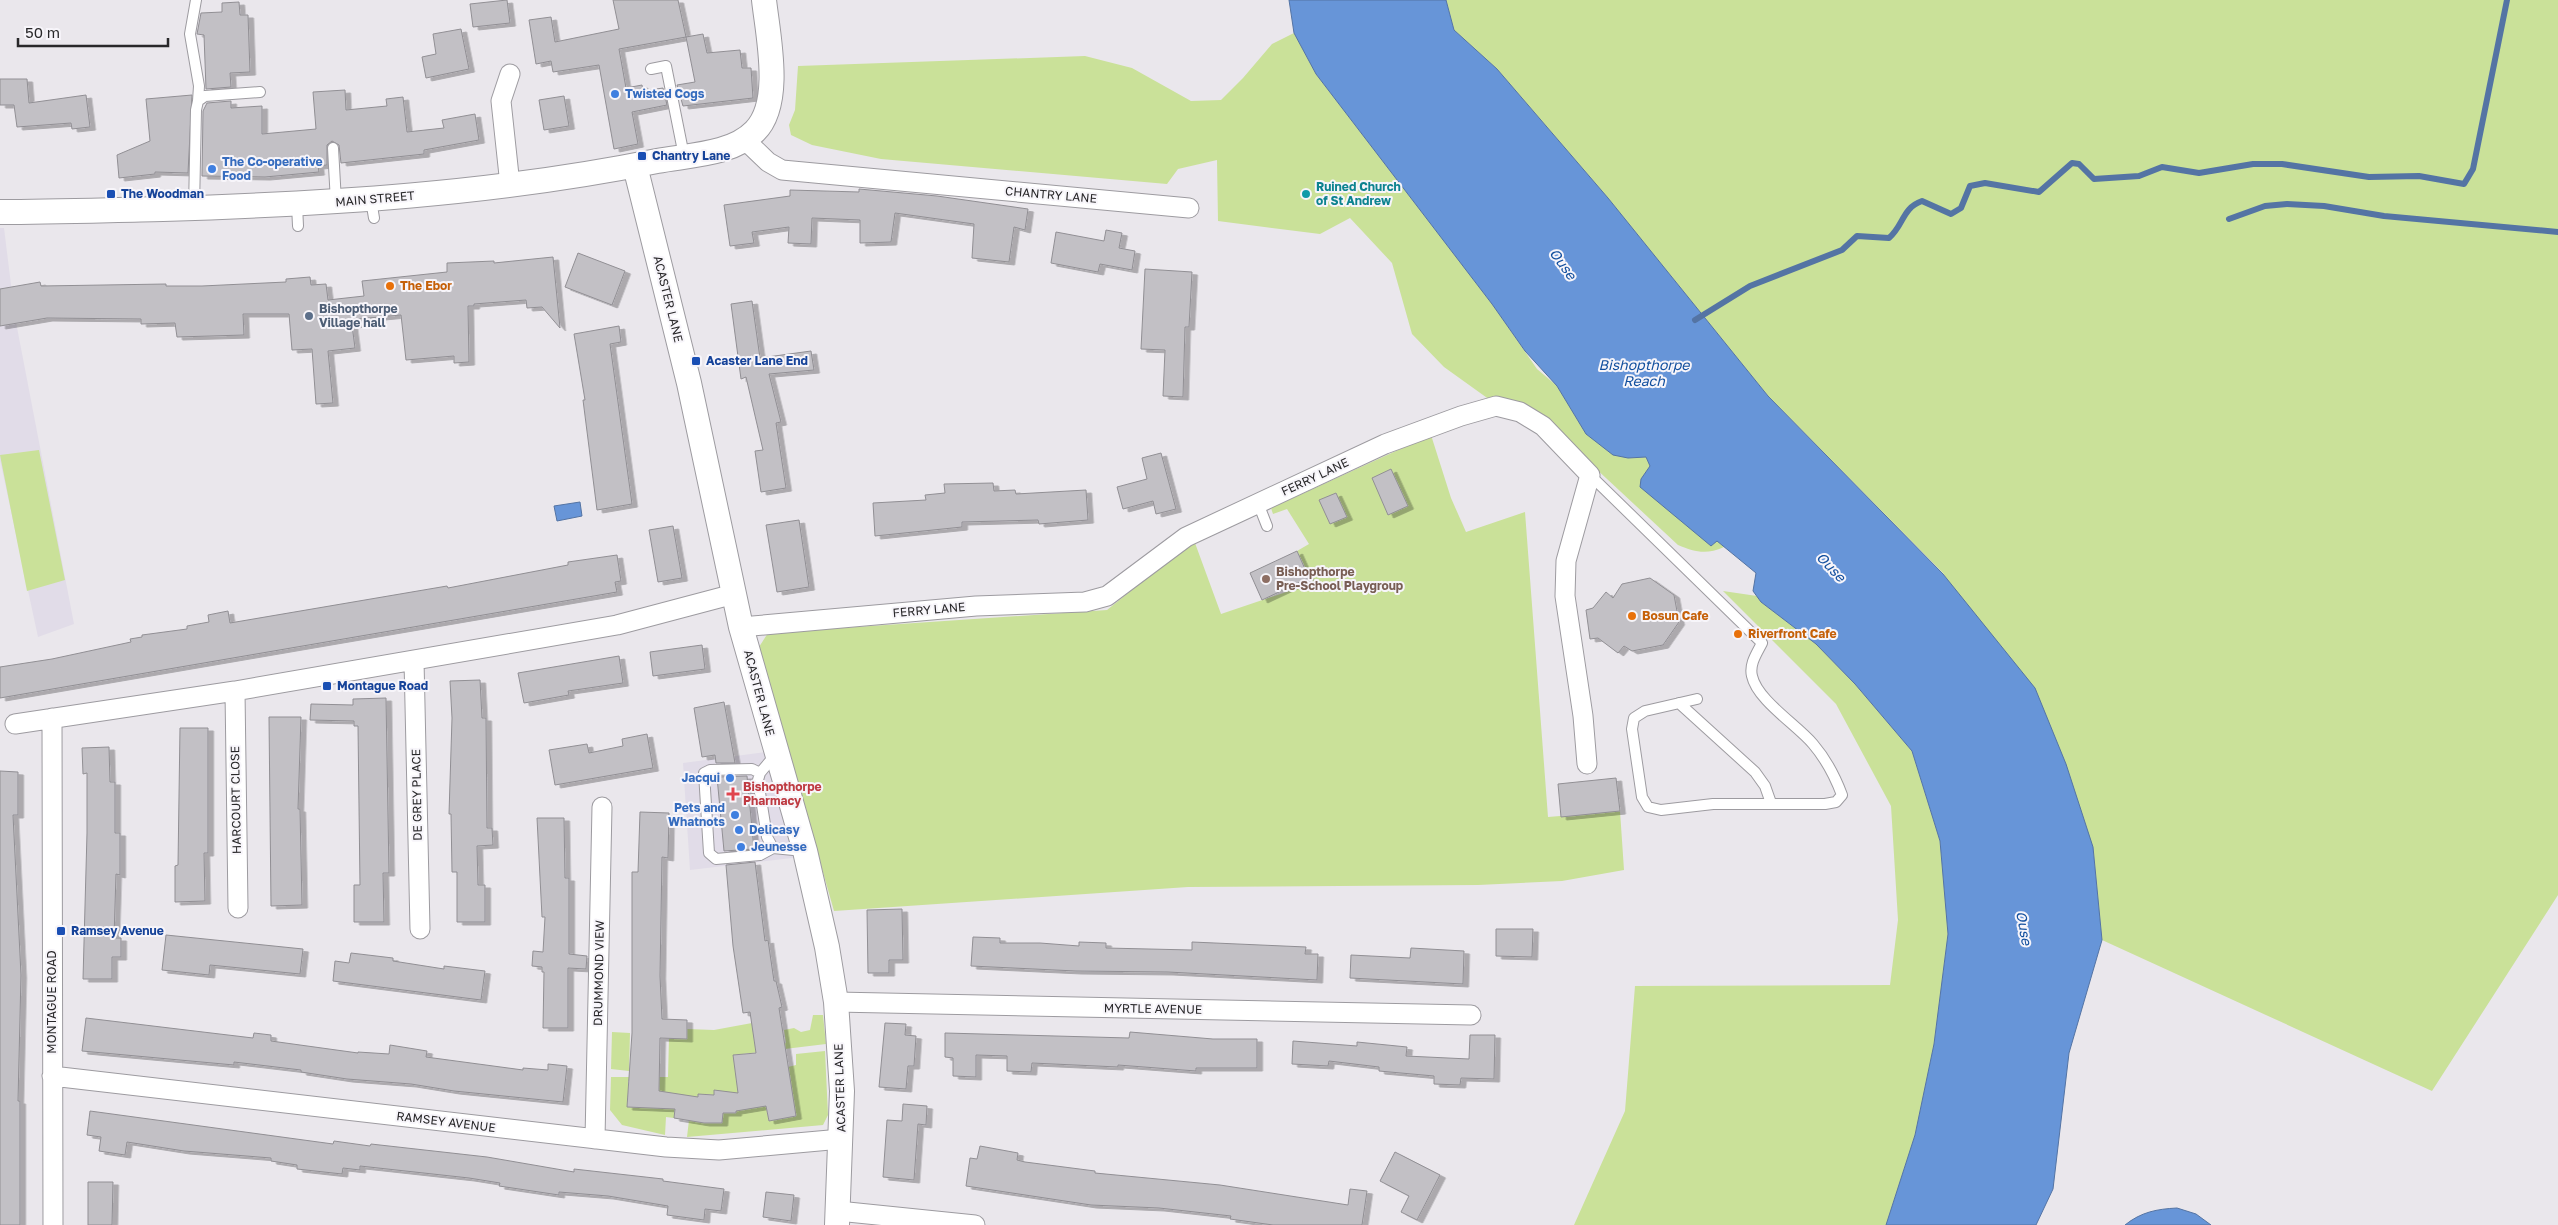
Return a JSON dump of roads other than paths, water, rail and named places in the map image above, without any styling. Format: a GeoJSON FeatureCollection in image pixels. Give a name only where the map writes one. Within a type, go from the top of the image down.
{"type":"FeatureCollection","features":[{"type":"Feature","properties":{"kind":"street"},"geometry":{"type":"LineString","coordinates":[[745,140],[757,130],[766,115],[770,98],[771,77],[764,0]]}},
{"type":"Feature","properties":{"kind":"street"},"geometry":{"type":"LineString","coordinates":[[510,74],[501,101],[510,184]]}},
{"type":"Feature","properties":{"kind":"street","name":"MAIN STREET"},"geometry":{"type":"LineString","coordinates":[[0,212],[194,208],[298,216],[336,203],[372,209],[510,184],[635,166],[725,148],[745,140]]}},
{"type":"Feature","properties":{"kind":"street","name":"CHANTRY LANE"},"geometry":{"type":"LineString","coordinates":[[745,140],[768,162],[782,170],[1189,208]]}},
{"type":"Feature","properties":{"kind":"street","name":"ACASTER LANE"},"geometry":{"type":"LineString","coordinates":[[635,166],[689,382],[742,627],[776,754],[805,851],[827,947],[836,1002],[842,1092],[838,1218]]}},
{"type":"Feature","properties":{"kind":"street","name":"FERRY LANE"},"geometry":{"type":"LineString","coordinates":[[742,627],[976,606],[1085,602],[1107,596],[1186,536],[1385,444],[1496,406],[1520,412],[1543,426],[1590,475]]}},
{"type":"Feature","properties":{"kind":"street"},"geometry":{"type":"LineString","coordinates":[[1587,764],[1583,716],[1565,596],[1566,562],[1590,475]]}},
{"type":"Feature","properties":{"kind":"street"},"geometry":{"type":"LineString","coordinates":[[16,724],[235,691],[617,626],[734,594]]}},
{"type":"Feature","properties":{"kind":"street","name":"DE GREY PLACE"},"geometry":{"type":"LineString","coordinates":[[414,660],[420,929]]}},
{"type":"Feature","properties":{"kind":"street","name":"HARCOURT CLOSE"},"geometry":{"type":"LineString","coordinates":[[235,691],[238,908]]}},
{"type":"Feature","properties":{"kind":"street","name":"MONTAGUE ROAD"},"geometry":{"type":"LineString","coordinates":[[52,718],[53,1225]]}},
{"type":"Feature","properties":{"kind":"street","name":"DRUMMOND VIEW"},"geometry":{"type":"LineString","coordinates":[[595,1139],[602,808]]}},
{"type":"Feature","properties":{"kind":"street","name":"MYRTLE AVENUE"},"geometry":{"type":"LineString","coordinates":[[836,1002],[1471,1016]]}},
{"type":"Feature","properties":{"kind":"street","name":"RAMSEY AVENUE"},"geometry":{"type":"LineString","coordinates":[[52,1076],[595,1139],[718,1150],[841,1138]]}},
{"type":"Feature","properties":{"kind":"street"},"geometry":{"type":"LineString","coordinates":[[838,1218],[974,1225]]}},
{"type":"Feature","properties":{"kind":"lane"},"geometry":{"type":"LineString","coordinates":[[194,208],[196,110],[199,86],[190,34],[196,0]]}},
{"type":"Feature","properties":{"kind":"lane"},"geometry":{"type":"LineString","coordinates":[[651,69],[666,66],[684,156]]}},
{"type":"Feature","properties":{"kind":"lane"},"geometry":{"type":"LineString","coordinates":[[198,102],[205,96],[260,92]]}},
{"type":"Feature","properties":{"kind":"lane"},"geometry":{"type":"LineString","coordinates":[[333,148],[336,203]]}},
{"type":"Feature","properties":{"kind":"lane"},"geometry":{"type":"LineString","coordinates":[[1590,475],[1762,643],[1752,662],[1751,675],[1757,690],[1814,745],[1842,795],[1836,802],[1825,804],[1713,804],[1661,810],[1648,807],[1642,796],[1632,729],[1634,718],[1645,711],[1697,699]]}},
{"type":"Feature","properties":{"kind":"lane"},"geometry":{"type":"LineString","coordinates":[[1258,503],[1267,526]]}},
{"type":"Feature","properties":{"kind":"lane"},"geometry":{"type":"LineString","coordinates":[[1679,703],[1755,772],[1766,786],[1771,803]]}},
{"type":"Feature","properties":{"kind":"lane"},"geometry":{"type":"LineString","coordinates":[[774,848],[767,837],[758,780],[760,773],[776,754]]}},
{"type":"Feature","properties":{"kind":"lane"},"geometry":{"type":"LineString","coordinates":[[760,773],[752,769],[710,770],[704,773],[709,853],[716,859],[760,855],[774,848],[805,851]]}},
{"type":"Feature","properties":{"kind":"water","name":"Bishopthorpe Reach"},"geometry":{"type":"Polygon","coordinates":[[[1289,0],[1446,0],[1454,30],[1497,69],[1608,198],[1768,396],[1943,574],[2035,688],[2066,764],[2093,847],[2102,940],[2069,1053],[2053,1189],[2036,1225],[1886,1225],[1915,1135],[1934,1044],[1948,934],[1940,841],[1912,751],[1855,684],[1816,644],[1761,602],[1753,591],[1756,573],[1717,541],[1711,546],[1640,487],[1641,479],[1650,466],[1646,457],[1628,458],[1613,455],[1586,434],[1557,386],[1525,351],[1492,304],[1316,74],[1294,33],[1289,0]]]}},
{"type":"Feature","properties":{"kind":"water"},"geometry":{"type":"Polygon","coordinates":[[[580,502],[582,516],[557,521],[554,506],[580,502]]]}},
{"type":"Feature","properties":{"kind":"water"},"geometry":{"type":"Polygon","coordinates":[[[2177,1208],[2196,1214],[2211,1225],[2125,1225],[2137,1217],[2150,1212],[2177,1208]]]}},
{"type":"Feature","properties":{"kind":"waterway"},"geometry":{"type":"LineString","coordinates":[[1695,320],[1750,286],[1842,250],[1857,236],[1889,238],[1898,228],[1907,212],[1915,204],[1922,201],[1951,214],[1961,208],[1970,186],[1985,183],[2039,192],[2072,163],[2079,164],[2094,179],[2139,176],[2162,167],[2199,173],[2253,164],[2282,164],[2369,177],[2419,176],[2464,184],[2473,169],[2507,0]]}},
{"type":"Feature","properties":{"kind":"waterway"},"geometry":{"type":"LineString","coordinates":[[2229,219],[2265,206],[2287,204],[2324,206],[2384,216],[2558,232]]}},
{"type":"Feature","properties":{"kind":"place","name":"Twisted Cogs"},"geometry":{"type":"Point","coordinates":[615,94]}},
{"type":"Feature","properties":{"kind":"place","name":"Chantry Lane"},"geometry":{"type":"Point","coordinates":[642,156]}},
{"type":"Feature","properties":{"kind":"place","name":"The Co-operative Food"},"geometry":{"type":"Point","coordinates":[212,169]}},
{"type":"Feature","properties":{"kind":"place","name":"The Woodman"},"geometry":{"type":"Point","coordinates":[111,194]}},
{"type":"Feature","properties":{"kind":"place","name":"Ruined Church of St Andrew"},"geometry":{"type":"Point","coordinates":[1306,194]}},
{"type":"Feature","properties":{"kind":"place","name":"The Ebor"},"geometry":{"type":"Point","coordinates":[390,286]}},
{"type":"Feature","properties":{"kind":"place","name":"Bishopthorpe Village hall"},"geometry":{"type":"Point","coordinates":[309,316]}},
{"type":"Feature","properties":{"kind":"place","name":"Acaster Lane End"},"geometry":{"type":"Point","coordinates":[696,361]}},
{"type":"Feature","properties":{"kind":"place","name":"Bishopthorpe Pre-School Playgroup"},"geometry":{"type":"Point","coordinates":[1266,579]}},
{"type":"Feature","properties":{"kind":"place","name":"Bosun Cafe"},"geometry":{"type":"Point","coordinates":[1632,616]}},
{"type":"Feature","properties":{"kind":"place","name":"Riverfront Cafe"},"geometry":{"type":"Point","coordinates":[1738,634]}},
{"type":"Feature","properties":{"kind":"place","name":"Montague Road"},"geometry":{"type":"Point","coordinates":[327,686]}},
{"type":"Feature","properties":{"kind":"place","name":"Jacqui"},"geometry":{"type":"Point","coordinates":[730,778]}},
{"type":"Feature","properties":{"kind":"place","name":"Bishopthorpe Pharmacy"},"geometry":{"type":"Point","coordinates":[733,794]}},
{"type":"Feature","properties":{"kind":"place","name":"Pets and Whatnots"},"geometry":{"type":"Point","coordinates":[735,815]}},
{"type":"Feature","properties":{"kind":"place","name":"Delicasy"},"geometry":{"type":"Point","coordinates":[739,830]}},
{"type":"Feature","properties":{"kind":"place","name":"Jeunesse"},"geometry":{"type":"Point","coordinates":[741,847]}},
{"type":"Feature","properties":{"kind":"place","name":"Ramsey Avenue"},"geometry":{"type":"Point","coordinates":[61,931]}},
{"type":"Feature","properties":{"kind":"water label","name":"Ouse"},"geometry":{"type":"Point","coordinates":[1563,264]}},
{"type":"Feature","properties":{"kind":"water label","name":"Ouse"},"geometry":{"type":"Point","coordinates":[1831,567]}},
{"type":"Feature","properties":{"kind":"water label","name":"Ouse"},"geometry":{"type":"Point","coordinates":[2024,928]}}]}
